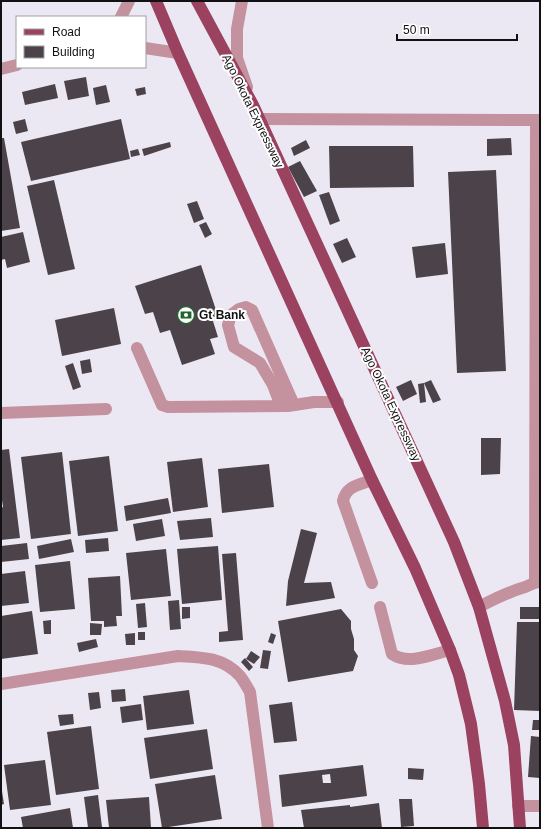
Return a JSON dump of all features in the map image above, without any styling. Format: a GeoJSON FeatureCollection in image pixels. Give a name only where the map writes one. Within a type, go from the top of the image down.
{"type":"FeatureCollection","features":[{"type":"Feature","properties":{"kind":"main road"},"geometry":{"type":"LineString","coordinates":[[156,1],[178,53],[338,402],[372,480],[415,568],[450,650],[459,675],[471,724],[480,784],[483,828]]}},
{"type":"Feature","properties":{"kind":"main road","name":"Ago Okota Expressway"},"geometry":{"type":"LineString","coordinates":[[197,1],[253,105],[454,542],[479,606],[505,701],[514,745],[520,828]]}},
{"type":"Feature","properties":{"kind":"street"},"geometry":{"type":"LineString","coordinates":[[122,16],[129,1]]}},
{"type":"Feature","properties":{"kind":"street"},"geometry":{"type":"LineString","coordinates":[[242,1],[237,29],[237,58],[253,105]]}},
{"type":"Feature","properties":{"kind":"street"},"geometry":{"type":"LineString","coordinates":[[146,48],[178,53]]}},
{"type":"Feature","properties":{"kind":"street"},"geometry":{"type":"LineString","coordinates":[[1,69],[16,65]]}},
{"type":"Feature","properties":{"kind":"street"},"geometry":{"type":"LineString","coordinates":[[259,119],[538,120],[538,582],[505,593],[479,606]]}},
{"type":"Feature","properties":{"kind":"street"},"geometry":{"type":"LineString","coordinates":[[281,406],[273,385],[260,363],[234,347],[228,325],[231,315],[239,309],[246,307],[252,310],[294,405]]}},
{"type":"Feature","properties":{"kind":"street"},"geometry":{"type":"LineString","coordinates":[[137,348],[162,405],[168,407],[281,406],[314,402],[338,402]]}},
{"type":"Feature","properties":{"kind":"street"},"geometry":{"type":"LineString","coordinates":[[1,413],[106,409]]}},
{"type":"Feature","properties":{"kind":"street"},"geometry":{"type":"LineString","coordinates":[[372,480],[348,489],[344,494],[343,501],[372,583]]}},
{"type":"Feature","properties":{"kind":"street"},"geometry":{"type":"LineString","coordinates":[[380,607],[392,654],[399,658],[413,659],[450,650]]}},
{"type":"Feature","properties":{"kind":"street"},"geometry":{"type":"LineString","coordinates":[[1,684],[178,656],[204,657],[227,664],[241,677],[250,692],[268,828]]}},
{"type":"Feature","properties":{"kind":"street"},"geometry":{"type":"LineString","coordinates":[[518,806],[540,806]]}},
{"type":"Feature","properties":{"kind":"building"},"geometry":{"type":"Polygon","coordinates":[[[86,77],[89,96],[68,100],[64,81],[86,77]]]}},
{"type":"Feature","properties":{"kind":"building"},"geometry":{"type":"Polygon","coordinates":[[[55,84],[58,98],[25,105],[22,92],[55,84]]]}},
{"type":"Feature","properties":{"kind":"building"},"geometry":{"type":"Polygon","coordinates":[[[106,85],[110,102],[96,105],[93,88],[106,85]]]}},
{"type":"Feature","properties":{"kind":"building"},"geometry":{"type":"Polygon","coordinates":[[[145,87],[146,94],[137,96],[135,89],[145,87]]]}},
{"type":"Feature","properties":{"kind":"building"},"geometry":{"type":"Polygon","coordinates":[[[25,119],[28,131],[16,134],[13,122],[25,119]]]}},
{"type":"Feature","properties":{"kind":"building"},"geometry":{"type":"Polygon","coordinates":[[[121,119],[130,159],[31,181],[21,142],[121,119]]]}},
{"type":"Feature","properties":{"kind":"building"},"geometry":{"type":"Polygon","coordinates":[[[1,138],[4,138],[20,228],[1,231],[1,138]]]}},
{"type":"Feature","properties":{"kind":"building"},"geometry":{"type":"Polygon","coordinates":[[[511,138],[512,155],[487,156],[487,139],[511,138]]]}},
{"type":"Feature","properties":{"kind":"building"},"geometry":{"type":"Polygon","coordinates":[[[306,140],[310,148],[294,156],[291,148],[306,140]]]}},
{"type":"Feature","properties":{"kind":"building"},"geometry":{"type":"Polygon","coordinates":[[[170,142],[171,147],[144,156],[142,149],[170,142]]]}},
{"type":"Feature","properties":{"kind":"building"},"geometry":{"type":"Polygon","coordinates":[[[329,146],[413,146],[414,187],[330,188],[329,146]]]}},
{"type":"Feature","properties":{"kind":"building"},"geometry":{"type":"Polygon","coordinates":[[[138,149],[140,155],[131,157],[130,151],[138,149]]]}},
{"type":"Feature","properties":{"kind":"building"},"geometry":{"type":"Polygon","coordinates":[[[300,161],[317,191],[304,197],[288,167],[300,161]]]}},
{"type":"Feature","properties":{"kind":"building"},"geometry":{"type":"Polygon","coordinates":[[[496,170],[506,371],[457,373],[448,172],[496,170]]]}},
{"type":"Feature","properties":{"kind":"building"},"geometry":{"type":"Polygon","coordinates":[[[54,180],[75,269],[48,275],[27,186],[54,180]]]}},
{"type":"Feature","properties":{"kind":"building"},"geometry":{"type":"Polygon","coordinates":[[[329,192],[340,221],[330,225],[319,195],[329,192]]]}},
{"type":"Feature","properties":{"kind":"building"},"geometry":{"type":"Polygon","coordinates":[[[197,201],[204,219],[194,223],[187,204],[197,201]]]}},
{"type":"Feature","properties":{"kind":"building"},"geometry":{"type":"Polygon","coordinates":[[[206,222],[212,234],[205,238],[199,225],[206,222]]]}},
{"type":"Feature","properties":{"kind":"building"},"geometry":{"type":"Polygon","coordinates":[[[23,232],[30,262],[7,268],[5,259],[1,260],[1,237],[23,232]]]}},
{"type":"Feature","properties":{"kind":"building"},"geometry":{"type":"Polygon","coordinates":[[[347,238],[356,257],[342,263],[333,244],[347,238]]]}},
{"type":"Feature","properties":{"kind":"building"},"geometry":{"type":"Polygon","coordinates":[[[445,243],[448,274],[416,278],[412,247],[445,243]]]}},
{"type":"Feature","properties":{"kind":"building","name":"Gt Bank"},"geometry":{"type":"Polygon","coordinates":[[[201,265],[218,316],[212,318],[218,337],[210,339],[215,354],[182,365],[170,330],[160,333],[153,312],[145,314],[135,286],[201,265]]]}},
{"type":"Feature","properties":{"kind":"building"},"geometry":{"type":"Polygon","coordinates":[[[114,308],[121,344],[62,356],[55,320],[114,308]]]}},
{"type":"Feature","properties":{"kind":"building"},"geometry":{"type":"Polygon","coordinates":[[[90,359],[92,372],[82,374],[80,361],[90,359]]]}},
{"type":"Feature","properties":{"kind":"building"},"geometry":{"type":"Polygon","coordinates":[[[73,363],[81,387],[73,390],[65,366],[73,363]]]}},
{"type":"Feature","properties":{"kind":"building"},"geometry":{"type":"Polygon","coordinates":[[[411,380],[417,394],[403,401],[396,387],[411,380]]]}},
{"type":"Feature","properties":{"kind":"building"},"geometry":{"type":"Polygon","coordinates":[[[431,380],[441,400],[433,403],[424,383],[431,380]]]}},
{"type":"Feature","properties":{"kind":"building"},"geometry":{"type":"Polygon","coordinates":[[[424,383],[426,402],[420,403],[418,384],[424,383]]]}},
{"type":"Feature","properties":{"kind":"building"},"geometry":{"type":"Polygon","coordinates":[[[481,438],[501,438],[500,474],[481,475],[481,438]]]}},
{"type":"Feature","properties":{"kind":"building"},"geometry":{"type":"Polygon","coordinates":[[[9,449],[20,538],[1,540],[1,508],[3,507],[1,493],[1,450],[9,449]]]}},
{"type":"Feature","properties":{"kind":"building"},"geometry":{"type":"Polygon","coordinates":[[[62,452],[71,534],[31,539],[21,457],[62,452]]]}},
{"type":"Feature","properties":{"kind":"building"},"geometry":{"type":"Polygon","coordinates":[[[109,456],[118,531],[78,536],[69,461],[109,456]]]}},
{"type":"Feature","properties":{"kind":"building"},"geometry":{"type":"Polygon","coordinates":[[[202,458],[208,507],[173,512],[167,462],[202,458]]]}},
{"type":"Feature","properties":{"kind":"building"},"geometry":{"type":"Polygon","coordinates":[[[269,464],[274,507],[222,513],[218,469],[269,464]]]}},
{"type":"Feature","properties":{"kind":"building"},"geometry":{"type":"Polygon","coordinates":[[[168,498],[171,513],[126,521],[124,506],[168,498]]]}},
{"type":"Feature","properties":{"kind":"building"},"geometry":{"type":"Polygon","coordinates":[[[211,518],[213,537],[180,540],[177,521],[211,518]]]}},
{"type":"Feature","properties":{"kind":"building"},"geometry":{"type":"Polygon","coordinates":[[[162,519],[165,536],[136,541],[133,524],[162,519]]]}},
{"type":"Feature","properties":{"kind":"building"},"geometry":{"type":"Polygon","coordinates":[[[301,529],[317,533],[304,583],[331,582],[335,598],[286,606],[288,581],[301,529]]]}},
{"type":"Feature","properties":{"kind":"building"},"geometry":{"type":"Polygon","coordinates":[[[108,538],[109,551],[86,553],[85,540],[108,538]]]}},
{"type":"Feature","properties":{"kind":"building"},"geometry":{"type":"Polygon","coordinates":[[[71,539],[74,552],[39,559],[37,546],[71,539]]]}},
{"type":"Feature","properties":{"kind":"building"},"geometry":{"type":"Polygon","coordinates":[[[27,543],[29,559],[1,562],[1,546],[27,543]]]}},
{"type":"Feature","properties":{"kind":"building"},"geometry":{"type":"Polygon","coordinates":[[[218,546],[222,600],[182,604],[177,549],[218,546]]]}},
{"type":"Feature","properties":{"kind":"building"},"geometry":{"type":"Polygon","coordinates":[[[166,549],[171,596],[131,600],[126,553],[166,549]]]}},
{"type":"Feature","properties":{"kind":"building"},"geometry":{"type":"Polygon","coordinates":[[[236,553],[243,640],[219,642],[219,632],[228,631],[222,554],[236,553]]]}},
{"type":"Feature","properties":{"kind":"building"},"geometry":{"type":"Polygon","coordinates":[[[70,561],[75,609],[40,612],[35,565],[70,561]]]}},
{"type":"Feature","properties":{"kind":"building"},"geometry":{"type":"Polygon","coordinates":[[[25,571],[29,603],[1,606],[1,574],[25,571]]]}},
{"type":"Feature","properties":{"kind":"building"},"geometry":{"type":"Polygon","coordinates":[[[120,576],[122,616],[116,616],[117,626],[104,627],[104,621],[91,621],[88,578],[120,576]]]}},
{"type":"Feature","properties":{"kind":"building"},"geometry":{"type":"Polygon","coordinates":[[[179,600],[181,629],[170,630],[168,601],[179,600]]]}},
{"type":"Feature","properties":{"kind":"building"},"geometry":{"type":"Polygon","coordinates":[[[145,603],[147,627],[138,628],[136,604],[145,603]]]}},
{"type":"Feature","properties":{"kind":"building"},"geometry":{"type":"Polygon","coordinates":[[[182,607],[190,607],[190,618],[182,619],[182,607]]]}},
{"type":"Feature","properties":{"kind":"building"},"geometry":{"type":"Polygon","coordinates":[[[520,607],[540,607],[540,619],[520,619],[520,607]]]}},
{"type":"Feature","properties":{"kind":"building"},"geometry":{"type":"Polygon","coordinates":[[[341,609],[351,621],[354,650],[358,656],[353,671],[288,682],[278,621],[341,609]]]}},
{"type":"Feature","properties":{"kind":"building"},"geometry":{"type":"Polygon","coordinates":[[[32,611],[38,654],[1,659],[1,616],[32,611]]]}},
{"type":"Feature","properties":{"kind":"building"},"geometry":{"type":"Polygon","coordinates":[[[51,620],[51,634],[44,634],[43,621],[51,620]]]}},
{"type":"Feature","properties":{"kind":"building"},"geometry":{"type":"Polygon","coordinates":[[[517,622],[540,622],[540,711],[514,710],[517,622]]]}},
{"type":"Feature","properties":{"kind":"building"},"geometry":{"type":"Polygon","coordinates":[[[90,623],[102,624],[101,635],[90,635],[90,623]]]}},
{"type":"Feature","properties":{"kind":"building"},"geometry":{"type":"Polygon","coordinates":[[[138,632],[145,632],[145,640],[138,640],[138,632]]]}},
{"type":"Feature","properties":{"kind":"building"},"geometry":{"type":"Polygon","coordinates":[[[135,633],[135,645],[126,645],[125,634],[135,633]]]}},
{"type":"Feature","properties":{"kind":"building"},"geometry":{"type":"Polygon","coordinates":[[[271,633],[276,635],[273,644],[268,642],[271,633]]]}},
{"type":"Feature","properties":{"kind":"building"},"geometry":{"type":"Polygon","coordinates":[[[96,639],[98,647],[79,652],[77,643],[96,639]]]}},
{"type":"Feature","properties":{"kind":"building"},"geometry":{"type":"Polygon","coordinates":[[[263,650],[271,651],[268,669],[260,668],[263,650]]]}},
{"type":"Feature","properties":{"kind":"building"},"geometry":{"type":"Polygon","coordinates":[[[251,651],[260,657],[254,664],[246,659],[251,651]]]}},
{"type":"Feature","properties":{"kind":"building"},"geometry":{"type":"Polygon","coordinates":[[[245,658],[253,667],[249,671],[241,662],[245,658]]]}},
{"type":"Feature","properties":{"kind":"building"},"geometry":{"type":"Polygon","coordinates":[[[125,689],[126,701],[112,702],[111,690],[125,689]]]}},
{"type":"Feature","properties":{"kind":"building"},"geometry":{"type":"Polygon","coordinates":[[[189,690],[194,724],[147,730],[143,696],[189,690]]]}},
{"type":"Feature","properties":{"kind":"building"},"geometry":{"type":"Polygon","coordinates":[[[99,692],[101,708],[90,710],[88,693],[99,692]]]}},
{"type":"Feature","properties":{"kind":"building"},"geometry":{"type":"Polygon","coordinates":[[[292,702],[297,741],[274,743],[269,705],[292,702]]]}},
{"type":"Feature","properties":{"kind":"building"},"geometry":{"type":"Polygon","coordinates":[[[141,704],[143,720],[122,723],[120,707],[141,704]]]}},
{"type":"Feature","properties":{"kind":"building"},"geometry":{"type":"Polygon","coordinates":[[[73,714],[74,724],[60,726],[58,715],[73,714]]]}},
{"type":"Feature","properties":{"kind":"building"},"geometry":{"type":"Polygon","coordinates":[[[533,720],[540,720],[540,730],[532,730],[533,720]]]}},
{"type":"Feature","properties":{"kind":"building"},"geometry":{"type":"Polygon","coordinates":[[[91,726],[99,789],[56,795],[47,732],[91,726]]]}},
{"type":"Feature","properties":{"kind":"building"},"geometry":{"type":"Polygon","coordinates":[[[207,729],[213,769],[150,779],[144,738],[207,729]]]}},
{"type":"Feature","properties":{"kind":"building"},"geometry":{"type":"Polygon","coordinates":[[[531,736],[540,737],[540,778],[528,777],[531,736]]]}},
{"type":"Feature","properties":{"kind":"building"},"geometry":{"type":"Polygon","coordinates":[[[45,760],[51,805],[10,810],[4,765],[45,760]]]}},
{"type":"Feature","properties":{"kind":"building"},"geometry":{"type":"Polygon","coordinates":[[[363,765],[367,796],[282,807],[279,775],[363,765]],[[330,774],[322,775],[323,783],[331,783],[330,774]]]}},
{"type":"Feature","properties":{"kind":"building"},"geometry":{"type":"Polygon","coordinates":[[[408,768],[424,769],[423,780],[408,779],[408,768]]]}},
{"type":"Feature","properties":{"kind":"building"},"geometry":{"type":"Polygon","coordinates":[[[215,775],[222,819],[162,828],[155,784],[215,775]]]}},
{"type":"Feature","properties":{"kind":"building"},"geometry":{"type":"Polygon","coordinates":[[[1,785],[4,804],[1,805],[1,785]]]}},
{"type":"Feature","properties":{"kind":"building"},"geometry":{"type":"Polygon","coordinates":[[[98,795],[102,827],[88,828],[84,797],[98,795]]]}},
{"type":"Feature","properties":{"kind":"building"},"geometry":{"type":"Polygon","coordinates":[[[149,797],[151,828],[109,828],[106,800],[149,797]]]}},
{"type":"Feature","properties":{"kind":"building"},"geometry":{"type":"Polygon","coordinates":[[[399,799],[412,799],[414,826],[401,827],[399,799]]]}},
{"type":"Feature","properties":{"kind":"building"},"geometry":{"type":"Polygon","coordinates":[[[379,803],[382,828],[304,828],[301,810],[350,805],[350,807],[379,803]]]}},
{"type":"Feature","properties":{"kind":"building"},"geometry":{"type":"Polygon","coordinates":[[[70,808],[73,828],[23,828],[21,817],[70,808]]]}},
{"type":"Feature","properties":{"kind":"place","name":"Gt Bank"},"geometry":{"type":"Point","coordinates":[186,315]}}]}
